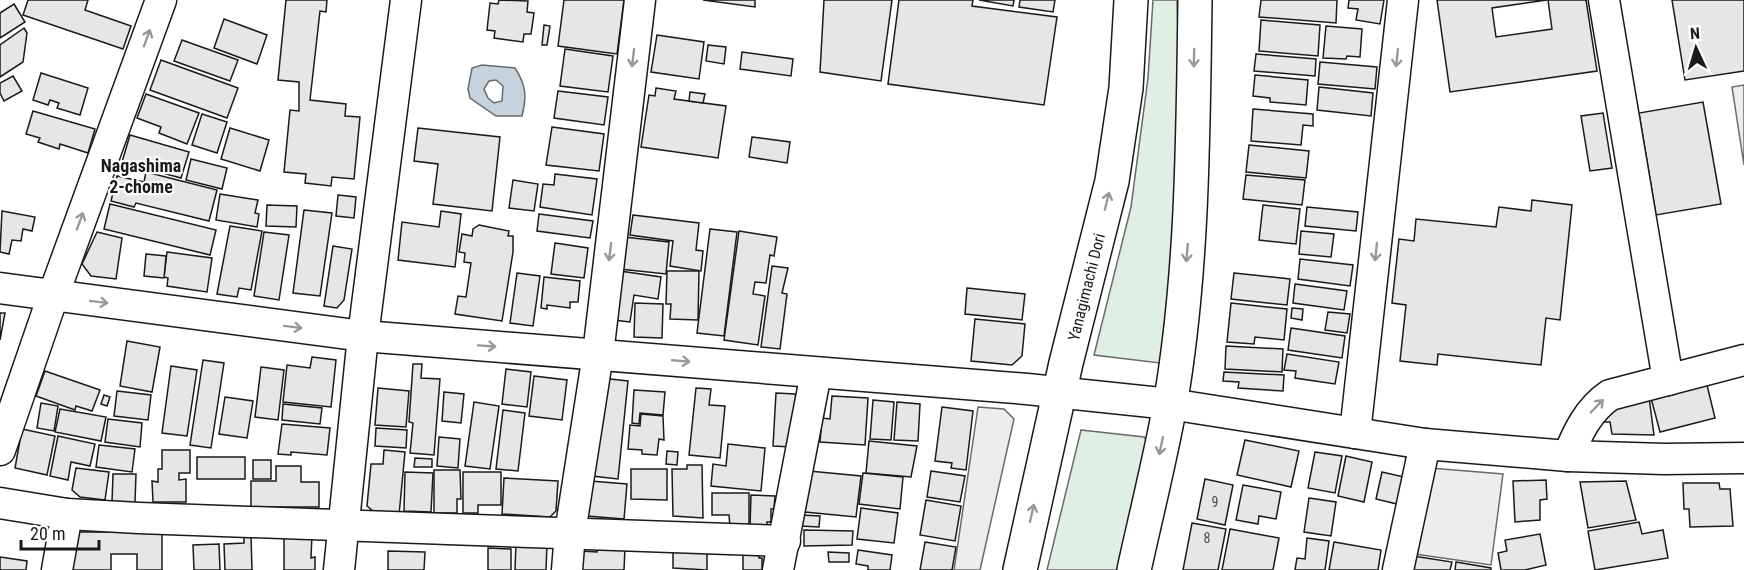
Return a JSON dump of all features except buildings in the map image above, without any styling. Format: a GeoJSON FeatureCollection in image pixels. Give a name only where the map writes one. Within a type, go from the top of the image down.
{"type":"FeatureCollection","features":[{"type":"Feature","properties":{"kind":"main road","name":"Yanagimachi Dori"},"geometry":{"type":"LineString","coordinates":[[1020,570],[1114,170],[1126,88],[1131,0]]}},
{"type":"Feature","properties":{"kind":"main road"},"geometry":{"type":"LineString","coordinates":[[1134,570],[1170,404],[1189,219],[1195,0]]}},
{"type":"Feature","properties":{"kind":"street"},"geometry":{"type":"LineString","coordinates":[[0,450],[52,296],[161,0]]}},
{"type":"Feature","properties":{"kind":"street"},"geometry":{"type":"LineString","coordinates":[[339,570],[363,336],[406,0]]}},
{"type":"Feature","properties":{"kind":"street"},"geometry":{"type":"LineString","coordinates":[[567,570],[570,532],[598,354],[640,0]]}},
{"type":"Feature","properties":{"kind":"street"},"geometry":{"type":"LineString","coordinates":[[1355,433],[1403,0]]}},
{"type":"Feature","properties":{"kind":"street"},"geometry":{"type":"LineString","coordinates":[[1604,0],[1668,380]]}},
{"type":"Feature","properties":{"kind":"street"},"geometry":{"type":"LineString","coordinates":[[0,288],[363,336],[1060,392],[1170,404],[1425,444],[1568,456],[1664,459],[1743,465]]}},
{"type":"Feature","properties":{"kind":"street"},"geometry":{"type":"LineString","coordinates":[[1568,456],[1579,431],[1597,404],[1610,395],[1744,360]]}},
{"type":"Feature","properties":{"kind":"street"},"geometry":{"type":"LineString","coordinates":[[778,570],[816,373]]}},
{"type":"Feature","properties":{"kind":"street"},"geometry":{"type":"LineString","coordinates":[[1398,570],[1425,444]]}},
{"type":"Feature","properties":{"kind":"street"},"geometry":{"type":"LineString","coordinates":[[0,503],[68,514],[785,541]]}},
{"type":"Feature","properties":{"kind":"street"},"geometry":{"type":"LineString","coordinates":[[57,570],[68,514]]}},
{"type":"Feature","properties":{"kind":"green space"},"geometry":{"type":"Polygon","coordinates":[[[1153,0],[1177,0],[1179,67],[1175,229],[1160,363],[1094,355],[1131,207],[1148,78],[1153,0]]]}},
{"type":"Feature","properties":{"kind":"green space"},"geometry":{"type":"Polygon","coordinates":[[[1081,430],[1144,437],[1148,442],[1122,570],[1047,570],[1081,430]]]}},
{"type":"Feature","properties":{"kind":"shaded area"},"geometry":{"type":"Polygon","coordinates":[[[482,65],[515,68],[524,91],[525,102],[522,116],[496,116],[470,98],[468,89],[472,68],[482,65]],[[496,80],[489,81],[484,89],[488,98],[494,103],[502,101],[503,86],[496,80]]]}},
{"type":"Feature","properties":{"kind":"shaded area"},"geometry":{"type":"Polygon","coordinates":[[[1744,85],[1744,165],[1732,87],[1744,85]]]}},
{"type":"Feature","properties":{"kind":"shaded area"},"geometry":{"type":"Polygon","coordinates":[[[978,407],[1004,409],[1014,419],[980,570],[954,570],[978,407]]]}},
{"type":"Feature","properties":{"kind":"shaded area"},"geometry":{"type":"Polygon","coordinates":[[[1430,468],[1503,474],[1491,565],[1415,554],[1430,468]]]}},
{"type":"Feature","properties":{"kind":"district","name":"Nagashima 2-chome"},"geometry":{"type":"Point","coordinates":[141,176]}}]}
